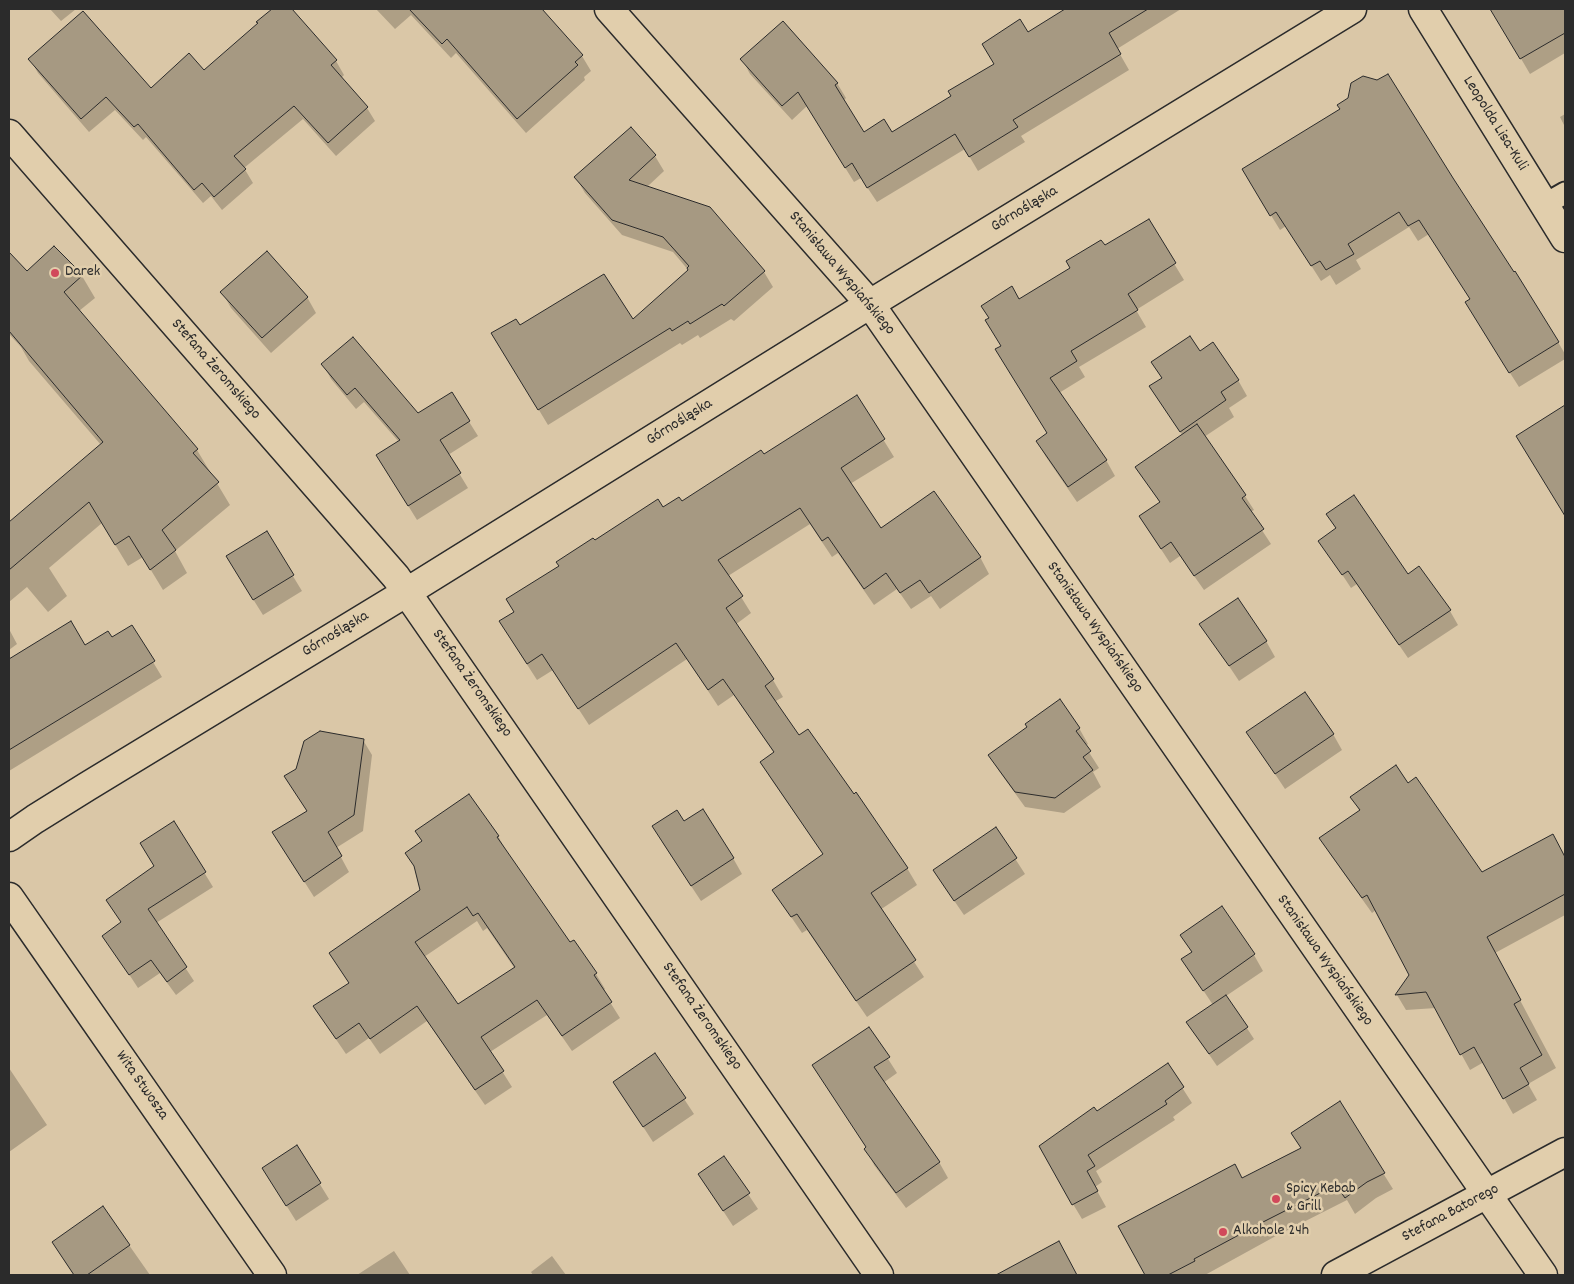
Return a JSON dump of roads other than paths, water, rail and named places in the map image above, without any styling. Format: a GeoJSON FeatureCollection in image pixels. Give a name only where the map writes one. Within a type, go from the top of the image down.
{"type":"FeatureCollection","features":[{"type":"Feature","properties":{"kind":"street","name":"Stanisława Wyspiańskiego"},"geometry":{"type":"LineString","coordinates":[[609,9],[870,304],[1542,1275]]}},
{"type":"Feature","properties":{"kind":"street","name":"Górnośląska"},"geometry":{"type":"LineString","coordinates":[[9,837],[34,819],[407,592],[870,304],[1352,9]]}},
{"type":"Feature","properties":{"kind":"street","name":"Leopolda Lisa-Kuli"},"geometry":{"type":"LineString","coordinates":[[1423,9],[1555,199],[1565,238]]}},
{"type":"Feature","properties":{"kind":"street","name":"Stefana Żeromskiego"},"geometry":{"type":"LineString","coordinates":[[9,134],[396,577],[880,1275]]}},
{"type":"Feature","properties":{"kind":"street","name":"Wita Stwosza"},"geometry":{"type":"LineString","coordinates":[[9,897],[272,1275]]}},
{"type":"Feature","properties":{"kind":"street","name":"Stefana Batorego"},"geometry":{"type":"LineString","coordinates":[[1336,1275],[1565,1152]]}},
{"type":"Feature","properties":{"kind":"place","name":"Darek"},"geometry":{"type":"Point","coordinates":[55,273]}},
{"type":"Feature","properties":{"kind":"place","name":"Spicy Kebab & Grill"},"geometry":{"type":"Point","coordinates":[1276,1199]}},
{"type":"Feature","properties":{"kind":"place","name":"Alkohole 24h"},"geometry":{"type":"Point","coordinates":[1223,1232]}}]}
